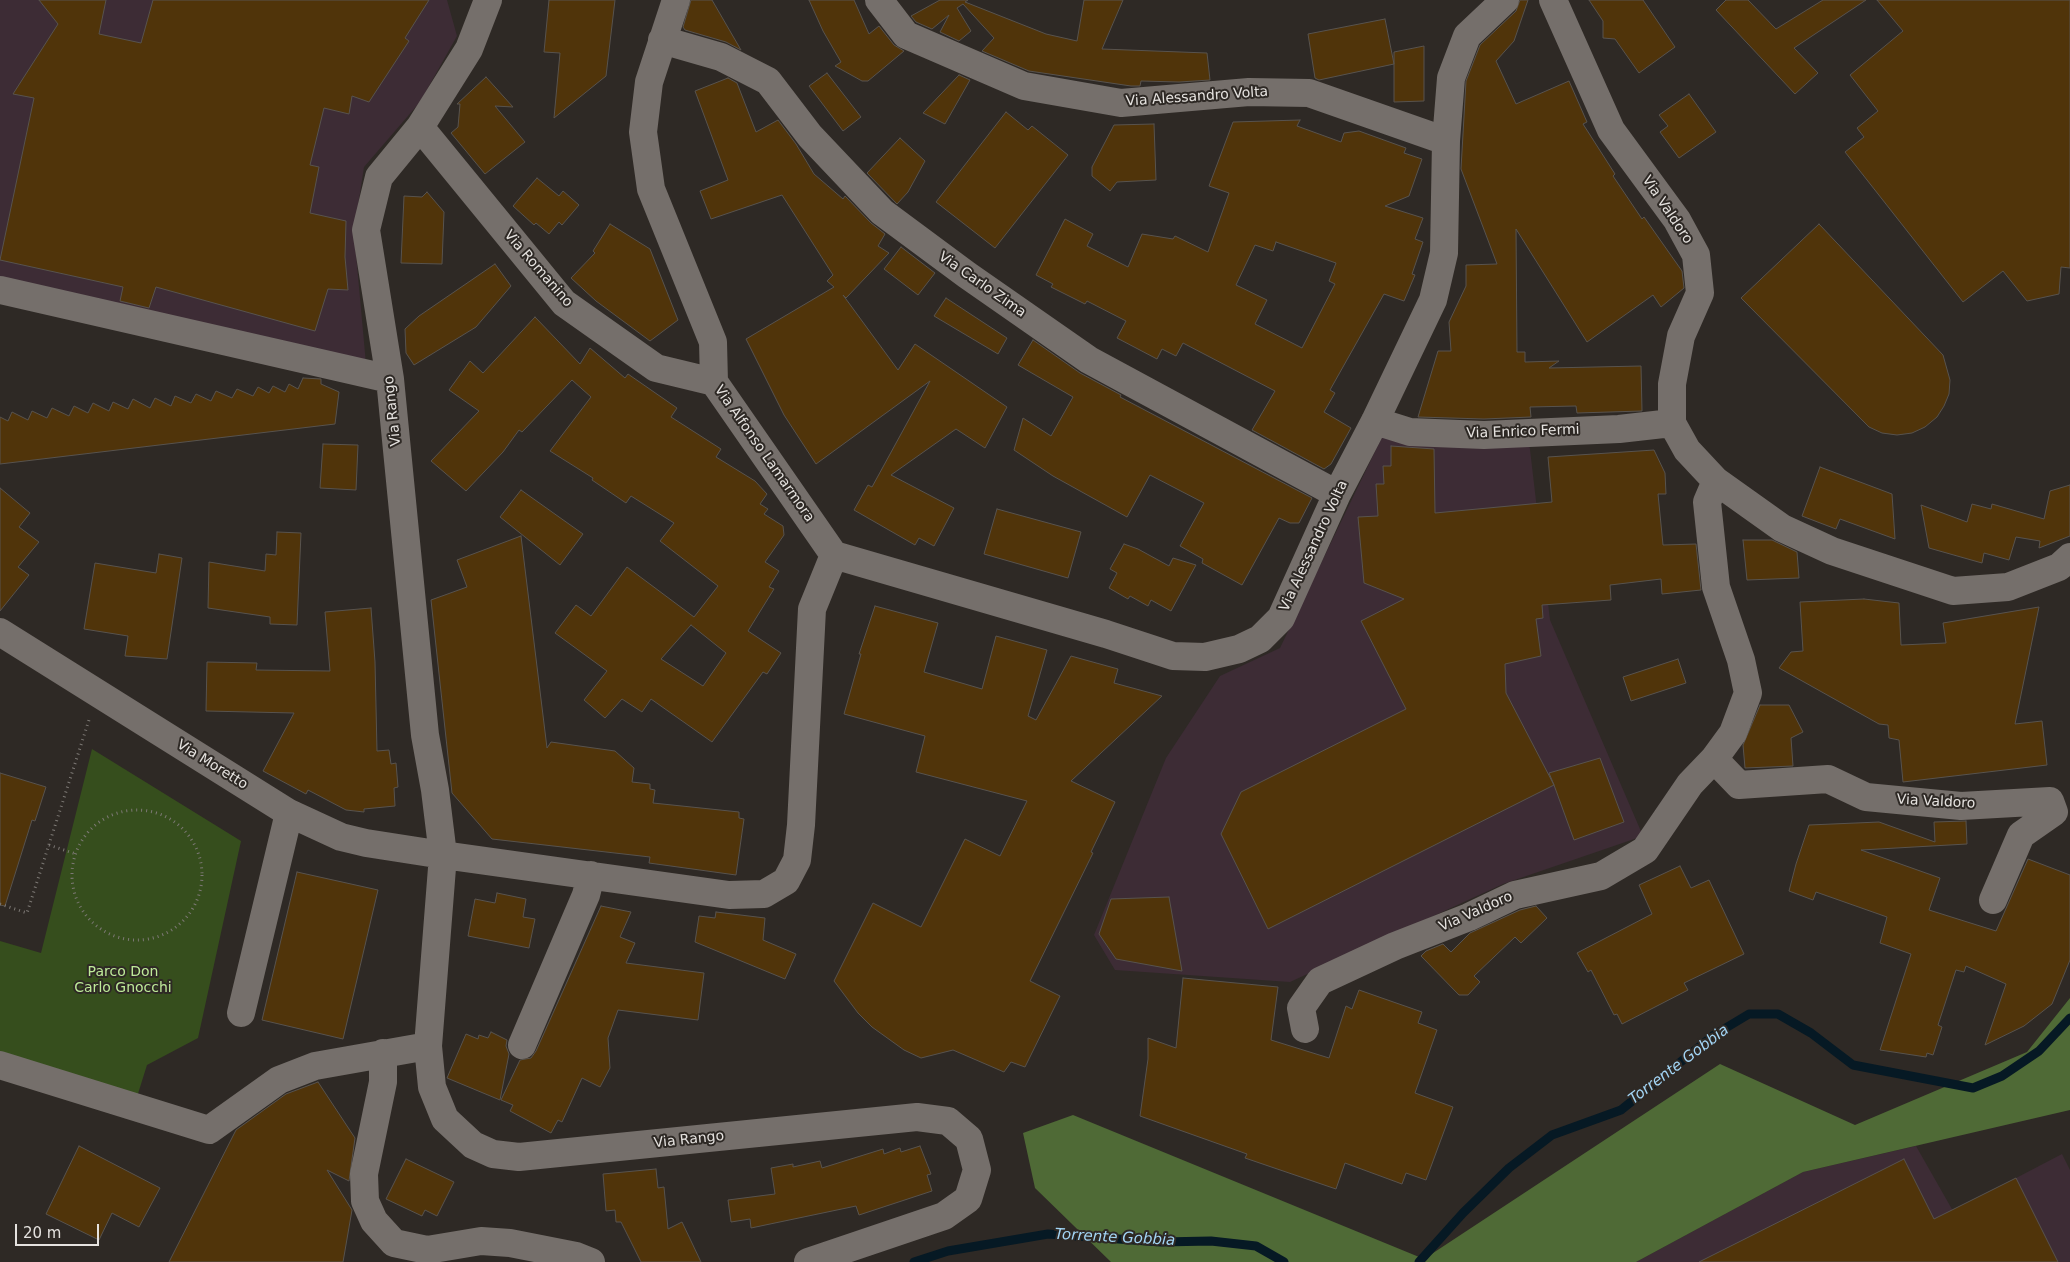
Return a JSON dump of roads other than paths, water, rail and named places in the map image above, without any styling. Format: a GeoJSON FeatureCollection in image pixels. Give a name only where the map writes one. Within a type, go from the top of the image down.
{"type":"FeatureCollection","features":[{"type":"Feature","properties":{"kind":"street","name":"Via Alfonso Lamarmora"},"geometry":{"type":"LineString","coordinates":[[676,0],[649,82],[643,132],[651,189],[714,342],[714,382],[834,555]]}},
{"type":"Feature","properties":{"kind":"street","name":"Via Alessandro Volta"},"geometry":{"type":"LineString","coordinates":[[879,0],[906,35],[1024,86],[1121,103],[1249,92],[1309,93],[1446,141]]}},
{"type":"Feature","properties":{"kind":"street","name":"Via Alessandro Volta"},"geometry":{"type":"LineString","coordinates":[[834,555],[1106,634],[1172,656],[1205,657],[1239,649],[1260,639],[1281,618],[1337,494],[1376,421],[1433,300],[1444,253],[1446,141],[1451,78],[1467,36],[1505,0]]}},
{"type":"Feature","properties":{"kind":"street","name":"Via Valdoro"},"geometry":{"type":"LineString","coordinates":[[1553,0],[1611,130],[1677,220],[1696,255],[1700,293],[1681,336],[1672,384],[1672,424],[1687,450],[1716,481],[1782,528],[1824,547],[1953,591],[2008,588],[2059,568],[2070,557]]}},
{"type":"Feature","properties":{"kind":"street","name":"Via Rango"},"geometry":{"type":"LineString","coordinates":[[484,2],[469,49],[420,127],[378,178],[366,230],[390,379],[425,735],[435,790],[443,855],[428,1046],[432,1087],[445,1119],[473,1145],[492,1154],[519,1157],[917,1117],[948,1121],[969,1139],[977,1170],[968,1199],[944,1216],[808,1262]]}},
{"type":"Feature","properties":{"kind":"street","name":"Via Carlo Zima"},"geometry":{"type":"LineString","coordinates":[[662,40],[721,57],[768,81],[810,136],[882,212],[967,275],[1089,360],[1337,494]]}},
{"type":"Feature","properties":{"kind":"street","name":"Via Romanino"},"geometry":{"type":"LineString","coordinates":[[420,127],[564,303],[656,368],[714,382]]}},
{"type":"Feature","properties":{"kind":"street"},"geometry":{"type":"LineString","coordinates":[[0,290],[390,379]]}},
{"type":"Feature","properties":{"kind":"street","name":"Via Enrico Fermi"},"geometry":{"type":"LineString","coordinates":[[1376,421],[1410,432],[1484,435],[1619,429],[1672,424]]}},
{"type":"Feature","properties":{"kind":"street","name":"Via Valdoro"},"geometry":{"type":"LineString","coordinates":[[1305,1029],[1301,1008],[1320,981],[1395,946],[1469,917],[1515,894],[1601,876],[1645,850],[1690,784],[1714,759],[1733,733],[1748,693],[1741,660],[1716,587],[1707,502],[1716,481]]}},
{"type":"Feature","properties":{"kind":"street"},"geometry":{"type":"LineString","coordinates":[[443,855],[729,895],[764,894],[786,881],[797,860],[801,825],[812,609],[834,555]]}},
{"type":"Feature","properties":{"kind":"street","name":"Via Moretto"},"geometry":{"type":"LineString","coordinates":[[0,632],[289,813],[341,837],[366,843],[443,855]]}},
{"type":"Feature","properties":{"kind":"street","name":"Via Valdoro"},"geometry":{"type":"LineString","coordinates":[[1714,759],[1738,784],[1828,779],[1866,797],[1961,806],[2050,801],[2054,812],[2020,835],[1993,900]]}},
{"type":"Feature","properties":{"kind":"street"},"geometry":{"type":"LineString","coordinates":[[241,1013],[289,813]]}},
{"type":"Feature","properties":{"kind":"street"},"geometry":{"type":"LineString","coordinates":[[522,1044],[586,894],[591,875]]}},
{"type":"Feature","properties":{"kind":"street"},"geometry":{"type":"LineString","coordinates":[[0,1066],[209,1130],[278,1080],[315,1066],[428,1046]]}},
{"type":"Feature","properties":{"kind":"street"},"geometry":{"type":"LineString","coordinates":[[383,1053],[383,1082],[364,1174],[365,1201],[374,1221],[394,1244],[427,1250],[481,1241],[510,1244],[576,1256],[591,1262]]}},
{"type":"Feature","properties":{"kind":"waterway","name":"Torrente Gobbia"},"geometry":{"type":"LineString","coordinates":[[1419,1262],[1463,1213],[1509,1168],[1552,1135],[1621,1110],[1714,1035],[1749,1014],[1778,1014],[1811,1033],[1853,1065],[1973,1088],[2002,1076],[2039,1051],[2070,1018]]}},
{"type":"Feature","properties":{"kind":"waterway","name":"Torrente Gobbia"},"geometry":{"type":"LineString","coordinates":[[914,1262],[948,1251],[1048,1234],[1161,1242],[1211,1241],[1256,1246],[1284,1262]]}},
{"type":"Feature","properties":{"kind":"park label","name":"Parco Don Carlo Gnocchi"},"geometry":{"type":"Point","coordinates":[123,980]}}]}
